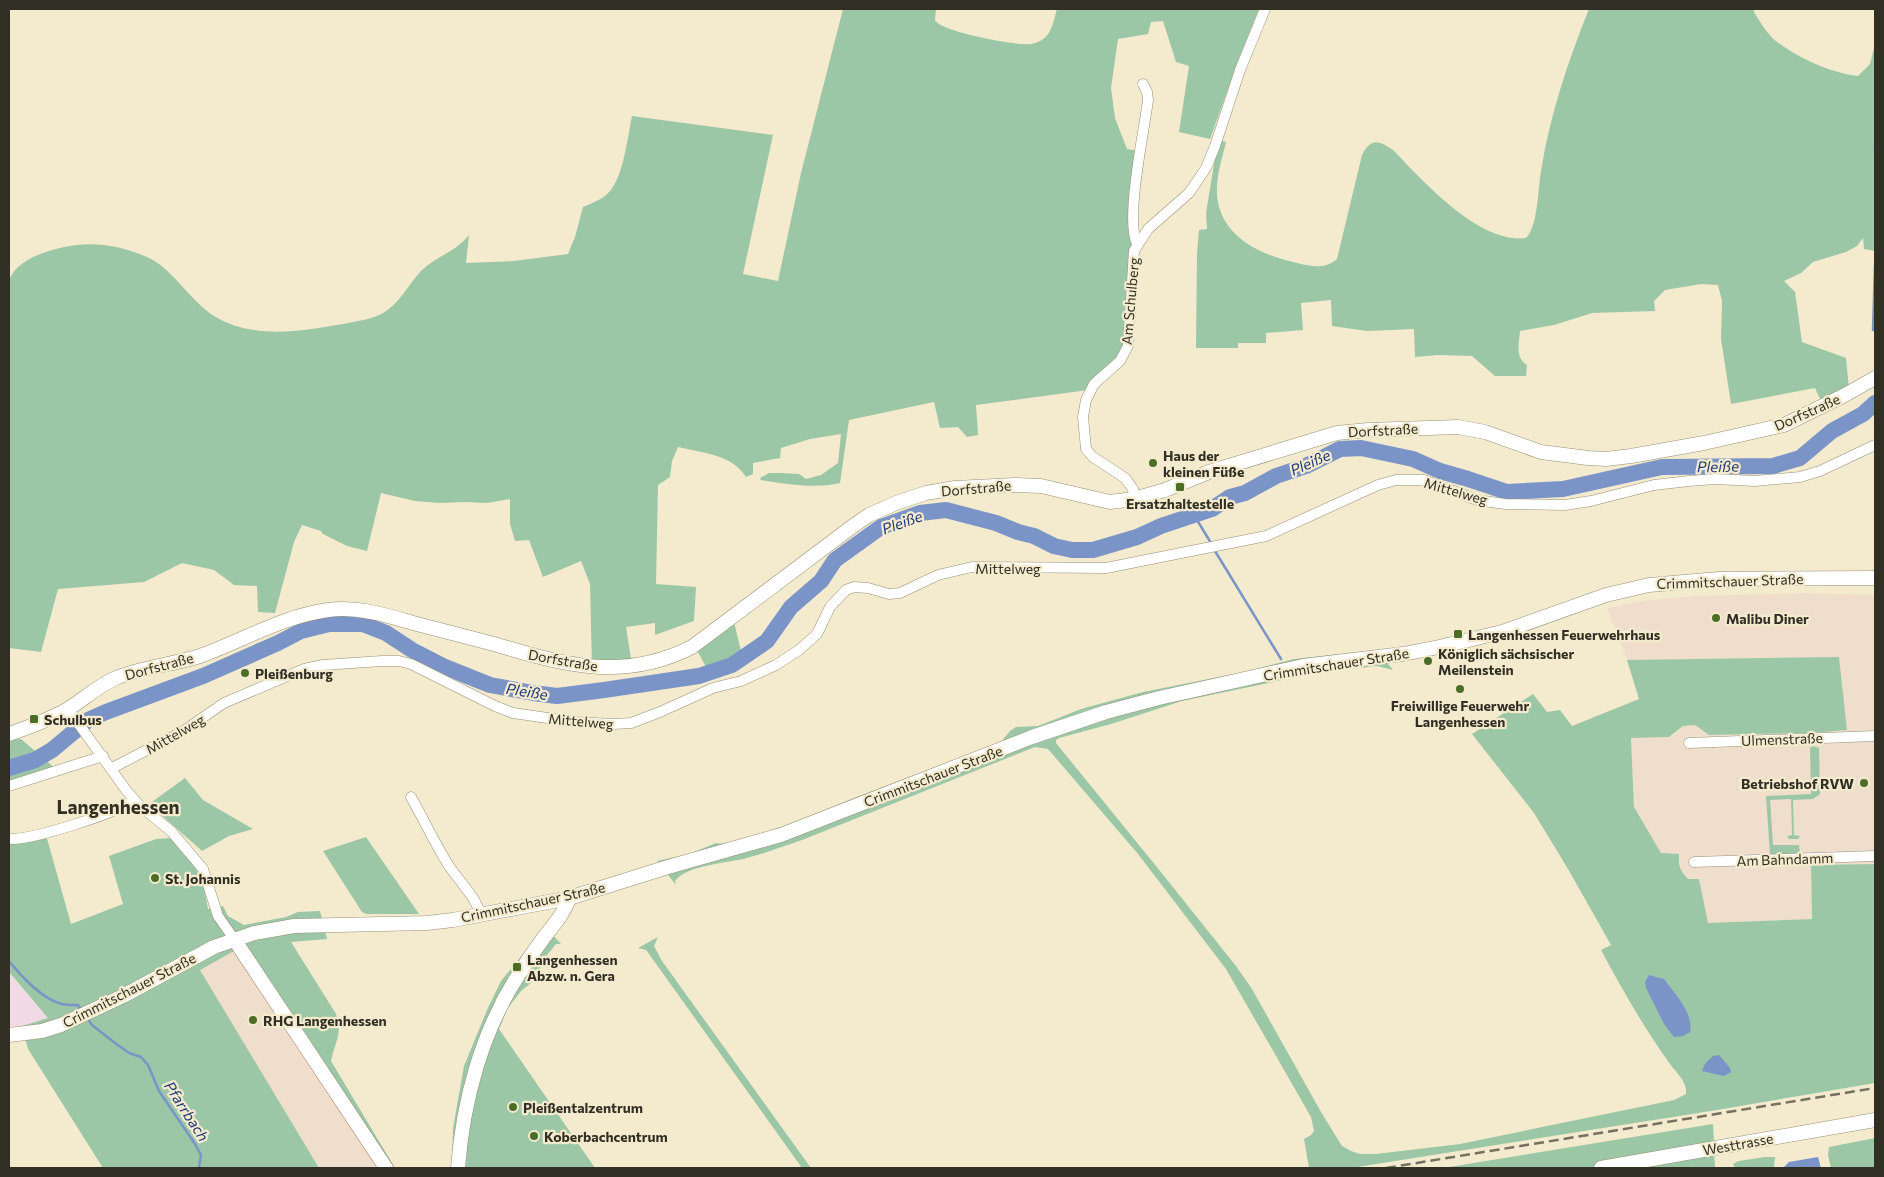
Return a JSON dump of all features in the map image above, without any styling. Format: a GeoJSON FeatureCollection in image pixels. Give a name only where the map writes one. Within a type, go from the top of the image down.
{"type":"FeatureCollection","features":[{"type":"Feature","properties":{"kind":"street","name":"Am Schulberg"},"geometry":{"type":"LineString","coordinates":[[1134,499],[1133,489],[1125,478],[1088,453],[1084,436],[1086,400],[1092,387],[1120,361],[1128,346],[1133,257],[1138,244],[1148,229],[1189,193],[1206,168],[1240,70],[1265,9]]}},
{"type":"Feature","properties":{"kind":"street","name":"Am Schulberg"},"geometry":{"type":"LineString","coordinates":[[1138,244],[1134,233],[1135,192],[1148,100],[1143,84]]}},
{"type":"Feature","properties":{"kind":"street","name":"Dorfstraße"},"geometry":{"type":"LineString","coordinates":[[9,734],[71,713],[102,685],[119,677],[147,668],[198,656],[292,619],[330,610],[366,611],[544,659],[592,668],[613,668],[652,663],[692,647],[869,516],[896,503],[926,493],[955,488],[1014,485],[1041,486],[1110,502],[1134,499],[1165,490],[1209,472],[1337,434],[1368,430],[1458,427],[1485,432],[1541,452],[1606,459],[1631,456],[1713,442],[1784,425],[1875,378]]}},
{"type":"Feature","properties":{"kind":"street","name":"Mittelweg"},"geometry":{"type":"LineString","coordinates":[[112,768],[182,732],[224,703],[304,669],[346,663],[399,661],[411,664],[495,706],[514,713],[574,722],[621,724],[642,719],[713,688],[741,681],[776,665],[799,650],[817,634],[830,607],[846,590],[854,587],[868,588],[889,594],[900,593],[938,575],[972,567],[1086,569],[1123,565],[1266,536],[1378,484],[1396,480],[1424,480],[1477,500],[1496,503],[1565,505],[1591,501],[1654,485],[1715,479],[1755,481],[1800,478],[1820,471],[1875,445]]}},
{"type":"Feature","properties":{"kind":"street","name":"Crimmitschauer Straße"},"geometry":{"type":"LineString","coordinates":[[9,1035],[42,1031],[78,1018],[190,959],[234,939],[274,928],[294,926],[427,922],[481,916],[569,898],[668,867],[781,835],[1032,737],[1106,712],[1151,700],[1303,666],[1404,654],[1460,643],[1510,629],[1606,595],[1649,585],[1719,579],[1875,578]]}},
{"type":"Feature","properties":{"kind":"street"},"geometry":{"type":"LineString","coordinates":[[71,713],[135,800],[171,831],[202,869],[218,916],[386,1168]]}},
{"type":"Feature","properties":{"kind":"street","name":"Ulmenstraße"},"geometry":{"type":"LineString","coordinates":[[1689,743],[1875,736]]}},
{"type":"Feature","properties":{"kind":"street"},"geometry":{"type":"LineString","coordinates":[[12,785],[103,756]]}},
{"type":"Feature","properties":{"kind":"street"},"geometry":{"type":"LineString","coordinates":[[411,797],[433,839],[450,867],[476,903],[481,916]]}},
{"type":"Feature","properties":{"kind":"street"},"geometry":{"type":"LineString","coordinates":[[12,838],[33,836],[66,826],[135,800]]}},
{"type":"Feature","properties":{"kind":"street","name":"Am Bahndamm"},"geometry":{"type":"LineString","coordinates":[[1694,862],[1875,856]]}},
{"type":"Feature","properties":{"kind":"street"},"geometry":{"type":"LineString","coordinates":[[458,1168],[462,1134],[474,1076],[493,1019],[534,950],[562,916],[569,898]]}},
{"type":"Feature","properties":{"kind":"street","name":"Westtrasse"},"geometry":{"type":"LineString","coordinates":[[1601,1168],[1875,1120]]}},
{"type":"Feature","properties":{"kind":"shaded area"},"geometry":{"type":"Polygon","coordinates":[[[1805,593],[1875,595],[1875,864],[1811,865],[1812,919],[1707,923],[1699,879],[1688,879],[1681,873],[1678,865],[1661,853],[1634,807],[1631,738],[1669,737],[1676,734],[1683,726],[1695,725],[1709,735],[1812,733],[1847,730],[1839,657],[1627,660],[1607,608],[1648,600],[1695,596],[1805,593]]]}},
{"type":"Feature","properties":{"kind":"shaded area"},"geometry":{"type":"Polygon","coordinates":[[[234,951],[387,1168],[319,1168],[200,970],[234,951]]]}},
{"type":"Feature","properties":{"kind":"shaded area"},"geometry":{"type":"Polygon","coordinates":[[[9,972],[48,1018],[22,1026],[9,1026],[9,972]]]}},
{"type":"Feature","properties":{"kind":"green space"},"geometry":{"type":"Polygon","coordinates":[[[843,9],[936,9],[935,20],[948,28],[990,39],[1031,44],[1042,40],[1048,34],[1057,9],[1259,9],[1210,139],[1179,132],[1189,66],[1176,62],[1163,21],[1151,22],[1148,34],[1118,39],[1111,88],[1115,118],[1127,149],[1139,151],[1127,346],[1088,390],[976,405],[978,435],[967,437],[958,427],[940,428],[934,402],[849,420],[840,483],[830,485],[781,483],[761,480],[760,478],[769,473],[799,474],[806,479],[821,475],[838,463],[841,434],[810,439],[781,448],[780,458],[753,463],[753,474],[746,477],[733,463],[725,459],[678,447],[672,461],[670,477],[658,485],[656,584],[696,587],[694,621],[655,635],[655,623],[626,627],[632,665],[592,667],[590,584],[581,561],[543,577],[529,540],[515,541],[510,524],[510,499],[487,503],[440,503],[415,501],[381,493],[367,551],[347,546],[323,534],[321,531],[302,525],[294,542],[275,613],[258,612],[257,586],[234,585],[214,570],[182,563],[144,582],[58,589],[41,652],[9,648],[9,280],[23,263],[43,253],[71,246],[99,244],[112,246],[139,254],[161,265],[206,310],[229,324],[261,331],[277,332],[327,327],[368,319],[389,309],[421,271],[464,241],[469,235],[466,263],[514,261],[568,254],[583,207],[605,196],[615,185],[624,156],[632,116],[773,135],[743,274],[778,281],[801,173],[843,9]]]}},
{"type":"Feature","properties":{"kind":"green space"},"geometry":{"type":"Polygon","coordinates":[[[1589,9],[1753,9],[1770,35],[1785,47],[1804,59],[1826,68],[1858,76],[1870,64],[1875,44],[1875,251],[1864,249],[1863,238],[1857,246],[1846,252],[1813,262],[1801,273],[1784,281],[1795,292],[1802,342],[1846,358],[1849,389],[1822,403],[1815,388],[1731,404],[1721,339],[1722,301],[1718,285],[1701,284],[1665,290],[1654,301],[1655,311],[1592,313],[1554,325],[1520,331],[1519,354],[1527,365],[1526,376],[1495,376],[1472,356],[1438,355],[1415,357],[1414,329],[1367,331],[1332,326],[1331,300],[1301,303],[1303,330],[1266,333],[1266,343],[1238,343],[1238,348],[1196,348],[1199,230],[1207,229],[1206,213],[1218,140],[1226,142],[1218,174],[1217,191],[1219,207],[1224,219],[1240,238],[1250,245],[1285,260],[1322,266],[1337,259],[1362,155],[1365,149],[1375,142],[1393,150],[1436,193],[1471,221],[1490,231],[1508,237],[1526,238],[1533,225],[1541,171],[1555,109],[1567,68],[1589,9]]]}},
{"type":"Feature","properties":{"kind":"green space"},"geometry":{"type":"Polygon","coordinates":[[[734,622],[741,651],[731,660],[707,669],[697,650],[734,622]]]}},
{"type":"Feature","properties":{"kind":"green space"},"geometry":{"type":"Polygon","coordinates":[[[1377,650],[1393,670],[1377,666],[1316,673],[1182,701],[1111,724],[1059,738],[1056,740],[1056,743],[1236,966],[1252,989],[1342,1146],[1360,1154],[1376,1154],[1460,1144],[1674,1100],[1686,1094],[1681,1078],[1642,1022],[1601,950],[1611,945],[1568,869],[1534,813],[1472,734],[1533,694],[1547,712],[1560,710],[1572,726],[1639,699],[1627,660],[1839,657],[1847,730],[1812,733],[1709,735],[1695,725],[1683,726],[1669,737],[1631,738],[1634,807],[1661,853],[1679,854],[1679,865],[1683,873],[1688,879],[1699,879],[1708,923],[1812,919],[1811,865],[1875,864],[1875,1083],[1351,1168],[1309,1168],[1304,1139],[1314,1131],[1311,1117],[1226,969],[1138,854],[1048,749],[1035,747],[802,840],[747,858],[708,865],[689,871],[675,881],[676,885],[657,861],[689,854],[716,843],[743,839],[786,825],[1001,742],[1016,727],[1038,726],[1081,709],[1143,692],[1244,672],[1294,659],[1377,650]]]}},
{"type":"Feature","properties":{"kind":"green space"},"geometry":{"type":"Polygon","coordinates":[[[21,739],[56,769],[9,781],[9,740],[21,739]]]}},
{"type":"Feature","properties":{"kind":"green space"},"geometry":{"type":"Polygon","coordinates":[[[1813,746],[1819,748],[1820,794],[1813,799],[1793,800],[1794,835],[1800,836],[1798,839],[1789,839],[1787,836],[1792,835],[1791,799],[1770,800],[1773,845],[1799,845],[1800,853],[1770,855],[1766,796],[1811,794],[1810,748],[1813,746]]]}},
{"type":"Feature","properties":{"kind":"green space"},"geometry":{"type":"Polygon","coordinates":[[[185,778],[203,800],[253,829],[229,836],[202,851],[149,804],[185,778]]]}},
{"type":"Feature","properties":{"kind":"green space"},"geometry":{"type":"Polygon","coordinates":[[[46,835],[71,924],[123,904],[109,856],[156,839],[171,838],[197,870],[208,909],[223,906],[228,916],[244,925],[286,917],[298,912],[320,911],[327,939],[291,942],[336,1014],[339,1032],[331,1061],[395,1168],[387,1168],[234,951],[200,970],[319,1168],[103,1168],[28,1049],[22,1026],[48,1018],[9,972],[9,842],[46,835]]]}},
{"type":"Feature","properties":{"kind":"green space"},"geometry":{"type":"Polygon","coordinates":[[[366,837],[419,914],[366,914],[362,912],[323,851],[366,837]]]}},
{"type":"Feature","properties":{"kind":"green space","name":"Pleißentalzentrum"},"geometry":{"type":"Polygon","coordinates":[[[545,927],[561,944],[556,944],[542,961],[540,969],[531,983],[521,991],[508,1008],[499,1029],[595,1168],[452,1168],[453,1128],[464,1066],[501,981],[545,927]]]}},
{"type":"Feature","properties":{"kind":"green space"},"geometry":{"type":"Polygon","coordinates":[[[658,937],[654,946],[662,961],[811,1168],[802,1168],[649,954],[646,950],[638,948],[658,937]]]}},
{"type":"Feature","properties":{"kind":"green space"},"geometry":{"type":"Polygon","coordinates":[[[1713,1124],[1715,1168],[1443,1168],[1713,1124]]]}},
{"type":"Feature","properties":{"kind":"green space"},"geometry":{"type":"Polygon","coordinates":[[[1875,1138],[1875,1166],[1872,1168],[1831,1168],[1828,1155],[1829,1147],[1875,1138]]]}},
{"type":"Feature","properties":{"kind":"green space"},"geometry":{"type":"Polygon","coordinates":[[[1775,1157],[1774,1168],[1735,1168],[1733,1164],[1739,1161],[1775,1157]]]}},
{"type":"Feature","properties":{"kind":"water"},"geometry":{"type":"Polygon","coordinates":[[[1649,975],[1664,979],[1678,997],[1689,1018],[1690,1032],[1683,1036],[1674,1037],[1664,1024],[1646,988],[1645,982],[1649,975]]]}},
{"type":"Feature","properties":{"kind":"water"},"geometry":{"type":"Polygon","coordinates":[[[1719,1055],[1731,1072],[1724,1076],[1702,1071],[1705,1064],[1713,1056],[1719,1055]]]}},
{"type":"Feature","properties":{"kind":"water"},"geometry":{"type":"Polygon","coordinates":[[[1818,1157],[1821,1168],[1783,1168],[1789,1162],[1818,1157]]]}},
{"type":"Feature","properties":{"kind":"waterway"},"geometry":{"type":"LineString","coordinates":[[1873,330],[1875,266]]}},
{"type":"Feature","properties":{"kind":"waterway","name":"Pleiße"},"geometry":{"type":"LineString","coordinates":[[9,768],[35,760],[52,750],[88,720],[203,676],[301,631],[329,624],[363,624],[386,633],[412,650],[445,667],[490,685],[557,696],[604,690],[699,676],[732,665],[767,641],[791,607],[821,581],[835,560],[881,527],[920,513],[946,510],[996,523],[1034,536],[1054,546],[1072,550],[1093,550],[1137,537],[1161,526],[1212,509],[1230,497],[1245,493],[1276,476],[1306,466],[1340,449],[1361,448],[1413,459],[1440,471],[1507,492],[1563,489],[1662,467],[1773,466],[1800,458],[1832,431],[1863,414],[1875,403]]}},
{"type":"Feature","properties":{"kind":"waterway"},"geometry":{"type":"LineString","coordinates":[[1194,515],[1211,543]]}},
{"type":"Feature","properties":{"kind":"waterway"},"geometry":{"type":"LineString","coordinates":[[1215,551],[1281,659]]}},
{"type":"Feature","properties":{"kind":"waterway","name":"Pfarrbach"},"geometry":{"type":"LineString","coordinates":[[9,961],[26,980],[47,998],[62,1004],[78,1005],[81,1010]]}},
{"type":"Feature","properties":{"kind":"waterway","name":"Pfarrbach"},"geometry":{"type":"LineString","coordinates":[[87,1018],[92,1025],[115,1043],[129,1053],[141,1057],[148,1065],[159,1091],[201,1155],[199,1168]]}},
{"type":"Feature","properties":{"kind":"railway"},"geometry":{"type":"LineString","coordinates":[[1386,1168],[1875,1088]]}},
{"type":"Feature","properties":{"kind":"place","name":"Haus der kleinen Füße"},"geometry":{"type":"Point","coordinates":[1153,463]}},
{"type":"Feature","properties":{"kind":"place","name":"Ersatzhaltestelle"},"geometry":{"type":"Point","coordinates":[1180,487]}},
{"type":"Feature","properties":{"kind":"place","name":"Malibu Diner"},"geometry":{"type":"Point","coordinates":[1716,618]}},
{"type":"Feature","properties":{"kind":"place","name":"Langenhessen Feuerwehrhaus"},"geometry":{"type":"Point","coordinates":[1458,634]}},
{"type":"Feature","properties":{"kind":"place","name":"Königlich sächsischer Meilenstein"},"geometry":{"type":"Point","coordinates":[1428,661]}},
{"type":"Feature","properties":{"kind":"place","name":"Pleißenburg"},"geometry":{"type":"Point","coordinates":[245,673]}},
{"type":"Feature","properties":{"kind":"place","name":"Freiwillige Feuerwehr Langenhessen"},"geometry":{"type":"Point","coordinates":[1460,689]}},
{"type":"Feature","properties":{"kind":"place","name":"Schulbus"},"geometry":{"type":"Point","coordinates":[34,719]}},
{"type":"Feature","properties":{"kind":"place","name":"Betriebshof RVW"},"geometry":{"type":"Point","coordinates":[1864,783]}},
{"type":"Feature","properties":{"kind":"place","name":"St. Johannis"},"geometry":{"type":"Point","coordinates":[155,878]}},
{"type":"Feature","properties":{"kind":"place","name":"Langenhessen Abzw. n. Gera"},"geometry":{"type":"Point","coordinates":[517,967]}},
{"type":"Feature","properties":{"kind":"place","name":"RHG Langenhessen"},"geometry":{"type":"Point","coordinates":[253,1020]}},
{"type":"Feature","properties":{"kind":"place","name":"Pleißentalzentrum"},"geometry":{"type":"Point","coordinates":[513,1107]}},
{"type":"Feature","properties":{"kind":"place","name":"Koberbachcentrum"},"geometry":{"type":"Point","coordinates":[534,1136]}},
{"type":"Feature","properties":{"kind":"district","name":"Langenhessen"},"geometry":{"type":"Point","coordinates":[118,806]}}]}
